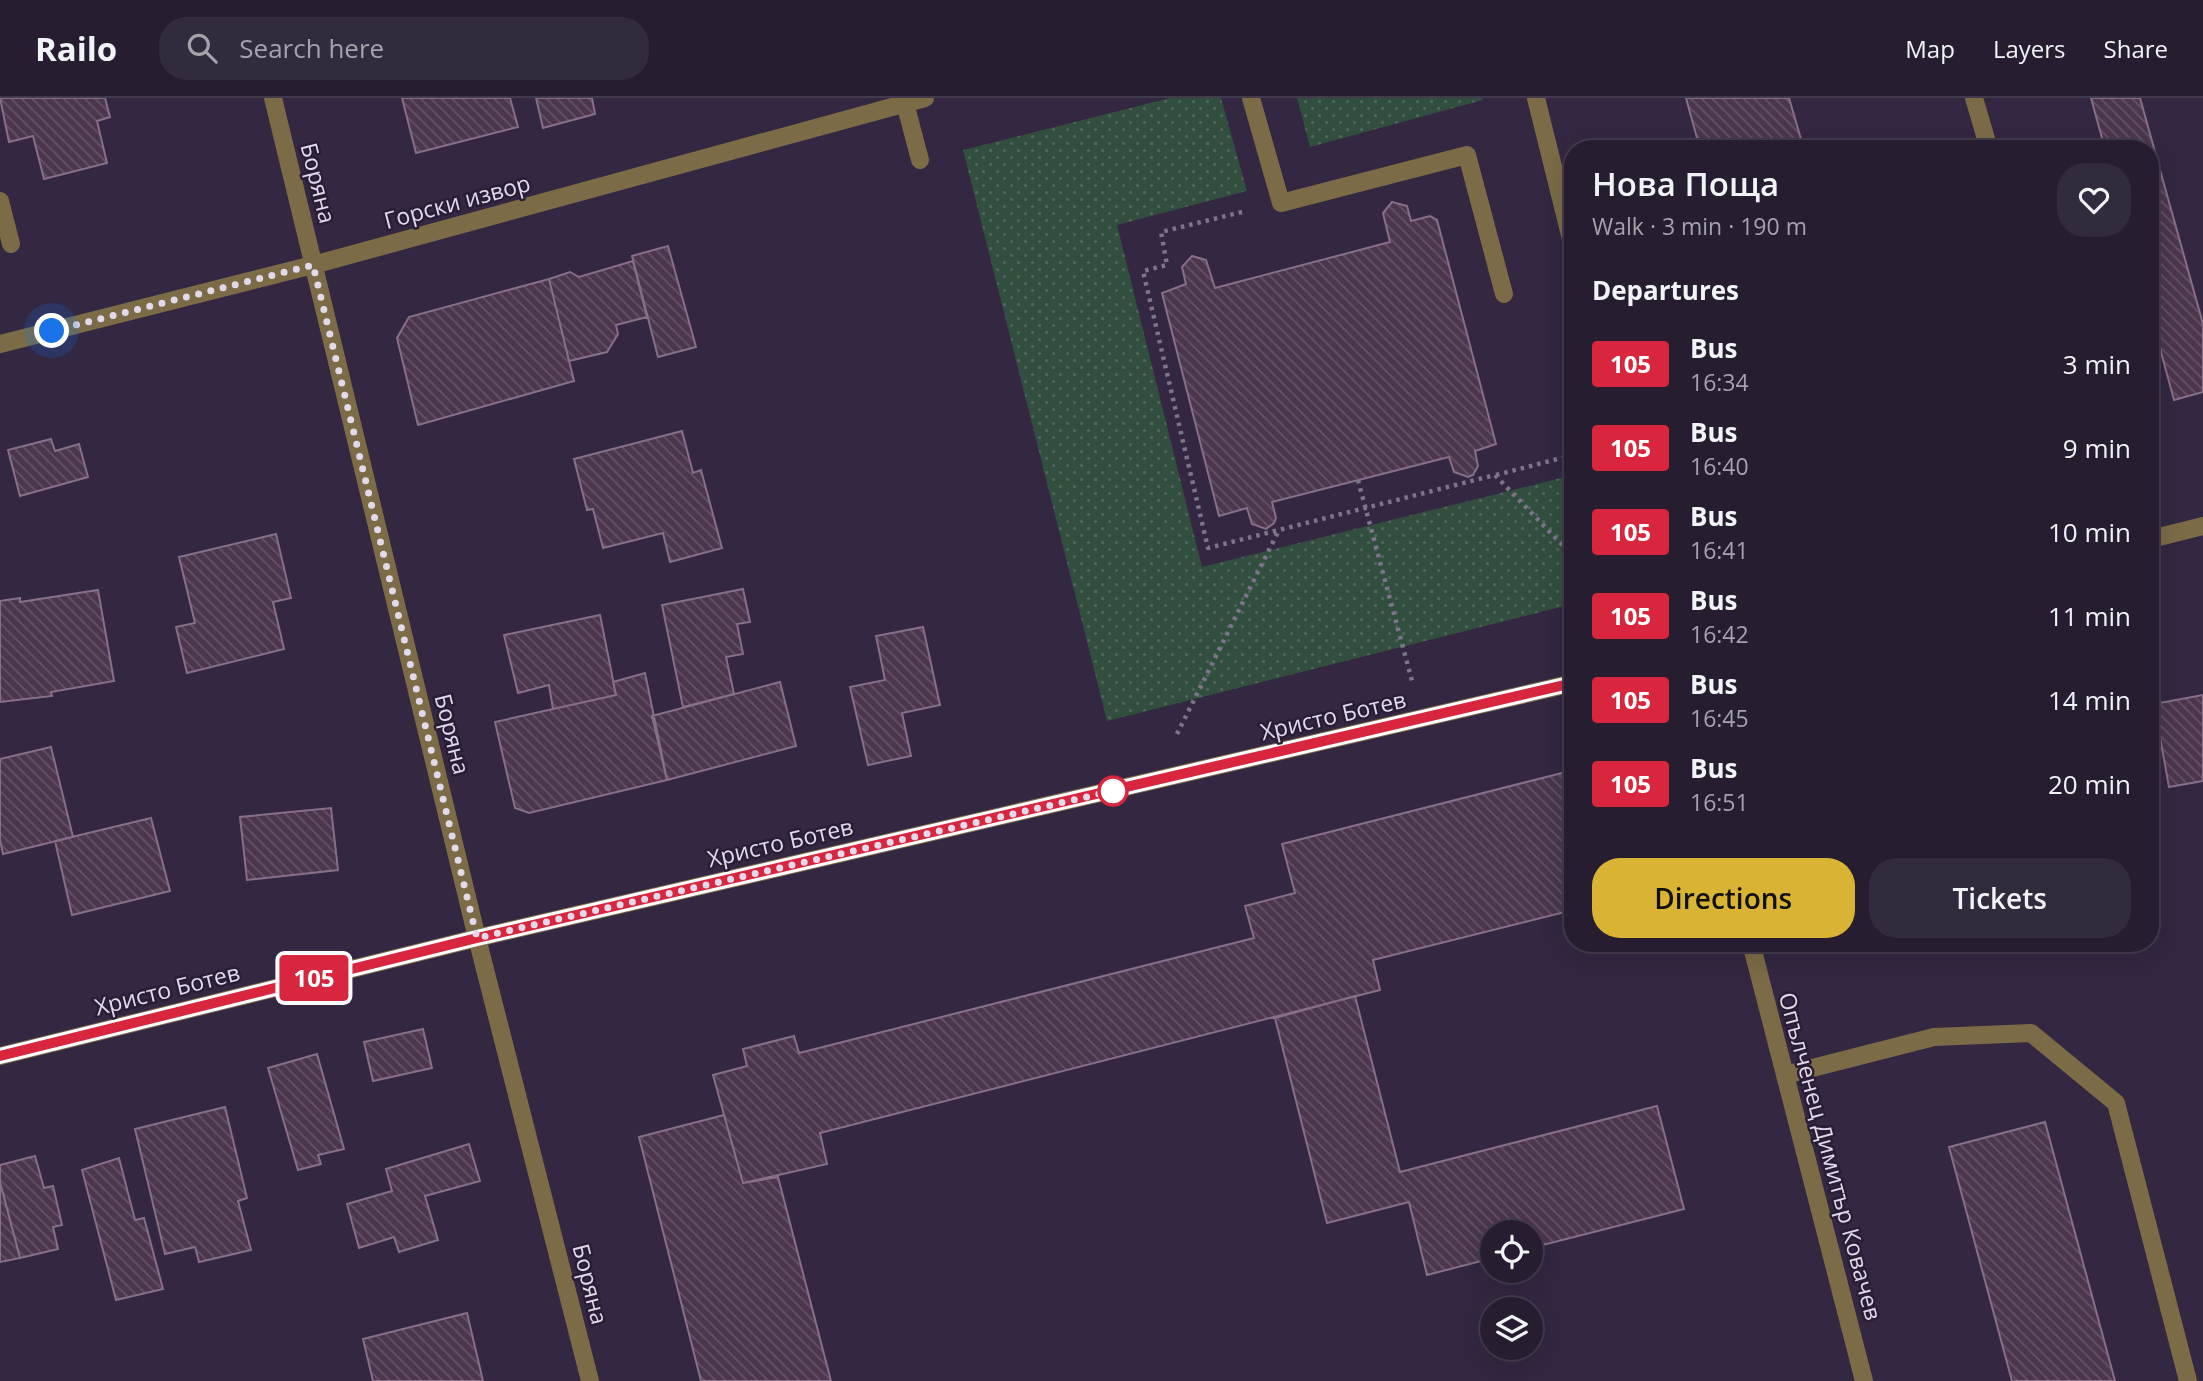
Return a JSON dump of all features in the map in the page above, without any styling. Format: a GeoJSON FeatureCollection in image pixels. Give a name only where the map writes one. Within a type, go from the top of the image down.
{"type":"FeatureCollection","features":[{"type":"Feature","properties":{"kind":"street","name":"Боряна"},"geometry":{"type":"LineString","coordinates":[[273,98],[477,938],[590,1381]]}},
{"type":"Feature","properties":{"kind":"street","name":"Горски извор"},"geometry":{"type":"LineString","coordinates":[[0,344],[313,265],[925,98]]}},
{"type":"Feature","properties":{"kind":"street"},"geometry":{"type":"LineString","coordinates":[[1251,98],[1280,203],[1467,155],[1504,294]]}},
{"type":"Feature","properties":{"kind":"street"},"geometry":{"type":"LineString","coordinates":[[1536,98],[1564,211]]}},
{"type":"Feature","properties":{"kind":"street"},"geometry":{"type":"LineString","coordinates":[[1974,98],[1986,140]]}},
{"type":"Feature","properties":{"kind":"street"},"geometry":{"type":"LineString","coordinates":[[905,103],[920,160]]}},
{"type":"Feature","properties":{"kind":"street"},"geometry":{"type":"LineString","coordinates":[[0,201],[11,244]]}},
{"type":"Feature","properties":{"kind":"street"},"geometry":{"type":"LineString","coordinates":[[2159,537],[2203,526]]}},
{"type":"Feature","properties":{"kind":"street","name":"Христо Ботев"},"geometry":{"type":"LineString","coordinates":[[0,1056],[477,938],[1564,685]]}},
{"type":"Feature","properties":{"kind":"street","name":"Опълченец Димитър Ковачев"},"geometry":{"type":"LineString","coordinates":[[1753,952],[1864,1381]]}},
{"type":"Feature","properties":{"kind":"street"},"geometry":{"type":"LineString","coordinates":[[1785,1074],[1934,1037],[2031,1033],[2116,1103],[2188,1381]]}},
{"type":"Feature","properties":{"kind":"path"},"geometry":{"type":"LineString","coordinates":[[1280,203],[1161,233],[1167,265],[1143,271],[1208,548],[1564,457]]}},
{"type":"Feature","properties":{"kind":"path"},"geometry":{"type":"LineString","coordinates":[[1495,475],[1564,547]]}},
{"type":"Feature","properties":{"kind":"path"},"geometry":{"type":"LineString","coordinates":[[1357,480],[1402,647]]}},
{"type":"Feature","properties":{"kind":"path"},"geometry":{"type":"LineString","coordinates":[[1152,782],[1278,531]]}},
{"type":"Feature","properties":{"kind":"green space"},"geometry":{"type":"Polygon","coordinates":[[[1170,98],[1221,98],[1247,191],[1117,225],[1202,567],[1564,477],[1564,606],[1107,721],[963,150],[1170,98]]]}},
{"type":"Feature","properties":{"kind":"green space"},"geometry":{"type":"Polygon","coordinates":[[[1297,98],[1482,98],[1483,100],[1310,147],[1297,98]]]}},
{"type":"Feature","properties":{"kind":"building"},"geometry":{"type":"Polygon","coordinates":[[[0,98],[105,98],[110,117],[97,121],[107,163],[44,179],[33,136],[9,142],[0,98]]]}},
{"type":"Feature","properties":{"kind":"building"},"geometry":{"type":"Polygon","coordinates":[[[402,98],[510,98],[518,127],[416,153],[402,98]]]}},
{"type":"Feature","properties":{"kind":"building"},"geometry":{"type":"Polygon","coordinates":[[[536,98],[592,98],[595,114],[543,128],[536,98]]]}},
{"type":"Feature","properties":{"kind":"building"},"geometry":{"type":"Polygon","coordinates":[[[1686,98],[1789,98],[1801,140],[1698,140],[1686,98]]]}},
{"type":"Feature","properties":{"kind":"building"},"geometry":{"type":"Polygon","coordinates":[[[2091,98],[2140,98],[2152,140],[2103,140],[2091,98]]]}},
{"type":"Feature","properties":{"kind":"building"},"geometry":{"type":"Polygon","coordinates":[[[2159,166],[2203,324],[2203,392],[2174,400],[2159,345],[2159,166]]]}},
{"type":"Feature","properties":{"kind":"building"},"geometry":{"type":"Polygon","coordinates":[[[1392,202],[1407,206],[1411,221],[1430,216],[1437,220],[1496,444],[1475,451],[1478,466],[1473,475],[1468,477],[1454,472],[1449,457],[1272,502],[1276,518],[1266,529],[1252,524],[1247,508],[1219,516],[1162,293],[1186,284],[1182,267],[1192,256],[1206,260],[1215,288],[1390,242],[1383,213],[1392,202]]]}},
{"type":"Feature","properties":{"kind":"building"},"geometry":{"type":"Polygon","coordinates":[[[668,246],[696,347],[658,357],[632,256],[668,246]]]}},
{"type":"Feature","properties":{"kind":"building"},"geometry":{"type":"Polygon","coordinates":[[[633,261],[647,317],[616,325],[618,334],[607,352],[569,361],[549,279],[570,272],[579,277],[633,261]]]}},
{"type":"Feature","properties":{"kind":"building"},"geometry":{"type":"Polygon","coordinates":[[[549,279],[574,381],[418,425],[397,338],[409,317],[549,279]]]}},
{"type":"Feature","properties":{"kind":"building"},"geometry":{"type":"Polygon","coordinates":[[[682,431],[693,473],[701,470],[722,548],[670,562],[663,533],[603,548],[593,509],[587,510],[574,459],[682,431]]]}},
{"type":"Feature","properties":{"kind":"building"},"geometry":{"type":"Polygon","coordinates":[[[51,439],[55,451],[79,444],[88,477],[20,496],[8,450],[51,439]]]}},
{"type":"Feature","properties":{"kind":"building"},"geometry":{"type":"Polygon","coordinates":[[[276,534],[291,598],[273,602],[284,649],[187,673],[176,627],[195,623],[179,557],[276,534]]]}},
{"type":"Feature","properties":{"kind":"building"},"geometry":{"type":"Polygon","coordinates":[[[743,589],[750,622],[737,624],[743,654],[726,657],[734,694],[683,707],[662,605],[743,589]]]}},
{"type":"Feature","properties":{"kind":"building"},"geometry":{"type":"Polygon","coordinates":[[[98,590],[114,681],[51,692],[52,696],[0,702],[0,601],[20,598],[20,602],[98,590]]]}},
{"type":"Feature","properties":{"kind":"building"},"geometry":{"type":"Polygon","coordinates":[[[600,615],[616,695],[553,709],[549,685],[518,693],[504,635],[600,615]]]}},
{"type":"Feature","properties":{"kind":"building"},"geometry":{"type":"Polygon","coordinates":[[[923,627],[940,705],[902,713],[911,756],[868,765],[850,687],[885,680],[876,636],[923,627]]]}},
{"type":"Feature","properties":{"kind":"building"},"geometry":{"type":"Polygon","coordinates":[[[645,673],[667,780],[529,813],[515,808],[495,722],[616,695],[613,682],[645,673]]]}},
{"type":"Feature","properties":{"kind":"building"},"geometry":{"type":"Polygon","coordinates":[[[780,682],[796,746],[667,780],[652,716],[780,682]]]}},
{"type":"Feature","properties":{"kind":"building"},"geometry":{"type":"Polygon","coordinates":[[[2203,695],[2203,781],[2169,787],[2159,732],[2159,703],[2203,695]]]}},
{"type":"Feature","properties":{"kind":"building"},"geometry":{"type":"Polygon","coordinates":[[[51,747],[73,837],[3,854],[0,840],[0,759],[51,747]]]}},
{"type":"Feature","properties":{"kind":"building"},"geometry":{"type":"Polygon","coordinates":[[[1564,773],[1564,912],[1373,960],[1380,990],[820,1133],[827,1164],[743,1183],[713,1075],[747,1066],[743,1049],[794,1036],[799,1053],[1254,938],[1245,906],[1295,893],[1282,844],[1564,773]]]}},
{"type":"Feature","properties":{"kind":"building"},"geometry":{"type":"Polygon","coordinates":[[[331,808],[338,870],[247,880],[240,817],[331,808]]]}},
{"type":"Feature","properties":{"kind":"building"},"geometry":{"type":"Polygon","coordinates":[[[151,818],[170,891],[72,915],[55,841],[151,818]]]}},
{"type":"Feature","properties":{"kind":"building"},"geometry":{"type":"Polygon","coordinates":[[[1355,996],[1400,1172],[1657,1106],[1684,1209],[1543,1245],[1543,1220],[1480,1220],[1480,1261],[1427,1275],[1409,1202],[1327,1223],[1275,1018],[1355,996]]]}},
{"type":"Feature","properties":{"kind":"building"},"geometry":{"type":"Polygon","coordinates":[[[423,1029],[432,1068],[373,1081],[364,1042],[423,1029]]]}},
{"type":"Feature","properties":{"kind":"building"},"geometry":{"type":"Polygon","coordinates":[[[317,1054],[344,1149],[318,1155],[321,1164],[298,1170],[268,1068],[317,1054]]]}},
{"type":"Feature","properties":{"kind":"building"},"geometry":{"type":"Polygon","coordinates":[[[225,1107],[247,1198],[238,1201],[251,1250],[199,1262],[195,1247],[165,1254],[135,1129],[225,1107]]]}},
{"type":"Feature","properties":{"kind":"building"},"geometry":{"type":"Polygon","coordinates":[[[724,1115],[743,1183],[778,1177],[831,1381],[701,1381],[639,1137],[724,1115]]]}},
{"type":"Feature","properties":{"kind":"building"},"geometry":{"type":"Polygon","coordinates":[[[2045,1122],[2115,1381],[2012,1381],[1949,1147],[2045,1122]]]}},
{"type":"Feature","properties":{"kind":"building"},"geometry":{"type":"Polygon","coordinates":[[[469,1144],[480,1181],[425,1196],[438,1240],[399,1252],[394,1237],[359,1248],[347,1204],[392,1191],[386,1169],[469,1144]]]}},
{"type":"Feature","properties":{"kind":"building"},"geometry":{"type":"Polygon","coordinates":[[[35,1156],[44,1188],[53,1186],[62,1225],[53,1227],[58,1249],[20,1258],[0,1182],[0,1165],[35,1156]]]}},
{"type":"Feature","properties":{"kind":"building"},"geometry":{"type":"Polygon","coordinates":[[[119,1158],[135,1220],[144,1218],[163,1289],[116,1300],[82,1170],[119,1158]]]}},
{"type":"Feature","properties":{"kind":"building"},"geometry":{"type":"Polygon","coordinates":[[[0,1182],[20,1258],[0,1262],[0,1182]]]}},
{"type":"Feature","properties":{"kind":"building"},"geometry":{"type":"Polygon","coordinates":[[[467,1313],[483,1381],[373,1381],[363,1339],[467,1313]]]}},
{"type":"Feature","properties":{"kind":"bus line","name":"105"},"geometry":{"type":"LineString","coordinates":[[0,1056],[477,938],[1564,685]]}},
{"type":"Feature","properties":{"kind":"route"},"geometry":{"type":"LineString","coordinates":[[52,331],[313,265],[477,938],[1125,788],[1113,791]]}}]}
